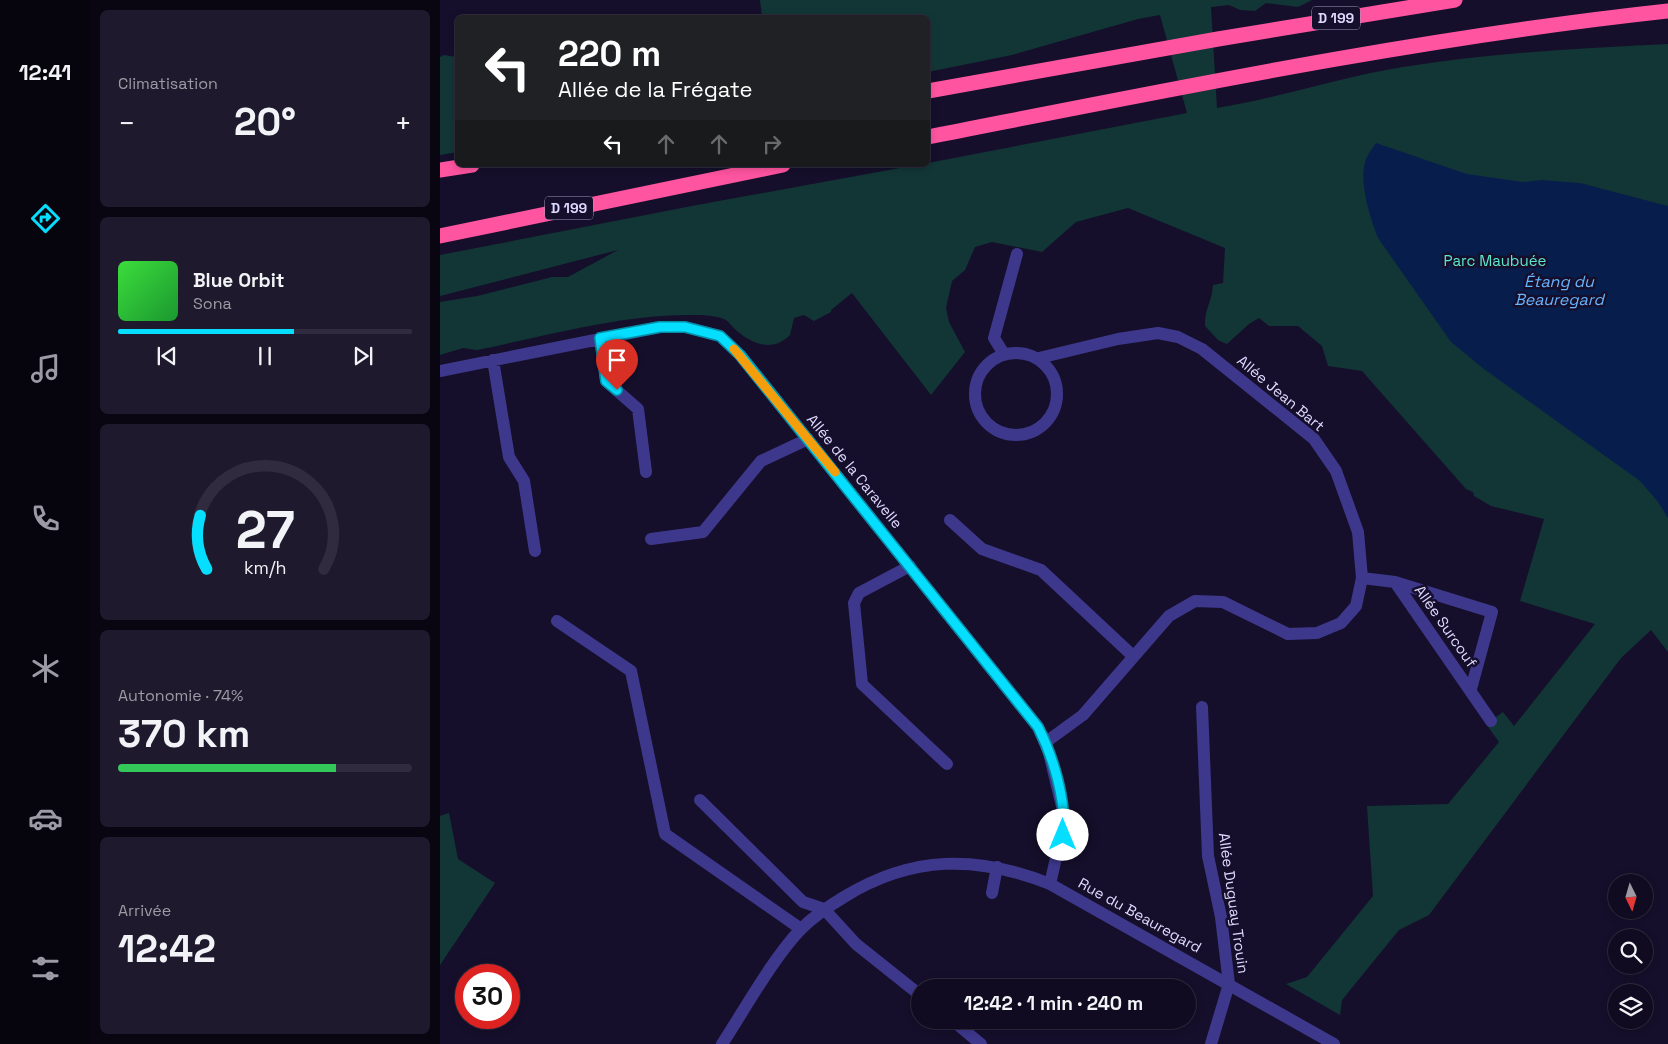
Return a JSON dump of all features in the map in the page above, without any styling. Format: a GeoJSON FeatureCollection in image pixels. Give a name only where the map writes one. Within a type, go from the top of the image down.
{"type":"FeatureCollection","features":[{"type":"Feature","properties":{"kind":"highway","name":"D 199"},"geometry":{"type":"LineString","coordinates":[[930,91],[1147,51],[1455,0]]}},
{"type":"Feature","properties":{"kind":"highway"},"geometry":{"type":"LineString","coordinates":[[930,137],[1363,53],[1574,21],[1668,12]]}},
{"type":"Feature","properties":{"kind":"highway"},"geometry":{"type":"LineString","coordinates":[[440,170],[459,167]]}},
{"type":"Feature","properties":{"kind":"highway","name":"D 199"},"geometry":{"type":"LineString","coordinates":[[440,236],[773,167]]}},
{"type":"Feature","properties":{"kind":"street"},"geometry":{"type":"LineString","coordinates":[[1017,254],[994,338],[1004,354],[992,360],[983,368],[977,379],[974,391],[980,415],[988,425],[1000,432],[1013,435],[1027,434],[1040,428],[1050,419],[1056,406],[1058,393],[1056,380],[1049,368],[1039,358]]}},
{"type":"Feature","properties":{"kind":"street","name":"Allée de la Caravelle"},"geometry":{"type":"LineString","coordinates":[[440,371],[660,327],[685,327],[720,336],[740,355],[1027,710],[1046,742],[1065,819],[1050,884]]}},
{"type":"Feature","properties":{"kind":"street","name":"Allée Jean Bart"},"geometry":{"type":"LineString","coordinates":[[1004,354],[1028,353],[1039,358],[1118,339],[1158,333],[1178,337],[1202,349],[1314,439],[1336,471],[1358,532],[1362,578],[1356,606],[1341,623],[1317,633],[1288,634],[1223,602],[1195,601],[1169,616],[1083,715],[1046,742]]}},
{"type":"Feature","properties":{"kind":"street"},"geometry":{"type":"LineString","coordinates":[[600,338],[606,381],[638,409],[646,472]]}},
{"type":"Feature","properties":{"kind":"street"},"geometry":{"type":"LineString","coordinates":[[493,360],[509,457],[524,481],[534,551]]}},
{"type":"Feature","properties":{"kind":"street"},"geometry":{"type":"LineString","coordinates":[[651,539],[703,532],[761,461],[808,439]]}},
{"type":"Feature","properties":{"kind":"street"},"geometry":{"type":"LineString","coordinates":[[950,520],[982,549],[1041,570],[1133,656]]}},
{"type":"Feature","properties":{"kind":"street"},"geometry":{"type":"LineString","coordinates":[[910,566],[859,593],[854,603],[862,684],[947,764]]}},
{"type":"Feature","properties":{"kind":"street","name":"Allée Surcouf"},"geometry":{"type":"LineString","coordinates":[[1362,578],[1395,582],[1492,612],[1471,689]]}},
{"type":"Feature","properties":{"kind":"street","name":"Allée Surcouf"},"geometry":{"type":"LineString","coordinates":[[1395,582],[1471,689],[1491,721]]}},
{"type":"Feature","properties":{"kind":"street"},"geometry":{"type":"LineString","coordinates":[[557,621],[631,671],[665,834],[801,929]]}},
{"type":"Feature","properties":{"kind":"street","name":"Allée Duguay Trouin"},"geometry":{"type":"LineString","coordinates":[[1202,707],[1208,856],[1221,918],[1229,984]]}},
{"type":"Feature","properties":{"kind":"street"},"geometry":{"type":"LineString","coordinates":[[700,800],[803,902],[824,909],[856,944],[911,988]]}},
{"type":"Feature","properties":{"kind":"street","name":"Rue du Beauregard"},"geometry":{"type":"LineString","coordinates":[[722,1044],[781,954],[801,929],[824,909],[862,886],[912,868],[946,863],[997,867],[1050,884],[1334,1044]]}},
{"type":"Feature","properties":{"kind":"street"},"geometry":{"type":"LineString","coordinates":[[992,893],[997,867]]}},
{"type":"Feature","properties":{"kind":"street"},"geometry":{"type":"LineString","coordinates":[[1211,1044],[1229,984]]}},
{"type":"Feature","properties":{"kind":"street"},"geometry":{"type":"LineString","coordinates":[[963,1029],[981,1044]]}},
{"type":"Feature","properties":{"kind":"green space","name":"Parc Maubuée"},"geometry":{"type":"Polygon","coordinates":[[[760,0],[1312,0],[1298,7],[1266,3],[1255,11],[1240,10],[1229,5],[1211,7],[1217,108],[1264,99],[1356,76],[1436,62],[1535,52],[1668,44],[1668,652],[1651,630],[1621,658],[1429,915],[1399,930],[1342,1000],[1340,1015],[1286,984],[1307,977],[1373,896],[1367,806],[1448,804],[1499,742],[1486,724],[1503,712],[1514,726],[1595,624],[1520,601],[1544,519],[1491,506],[1474,496],[1473,492],[1466,489],[1362,371],[1328,366],[1322,346],[1298,326],[1269,326],[1259,318],[1249,324],[1227,344],[1218,340],[1205,326],[1205,319],[1213,285],[1223,283],[1225,248],[1128,208],[1076,222],[1042,252],[992,242],[975,247],[965,270],[952,281],[946,308],[949,322],[965,352],[931,395],[852,293],[831,312],[814,321],[804,315],[794,318],[790,335],[777,344],[763,345],[750,340],[726,320],[719,318],[699,315],[669,315],[558,332],[477,350],[463,348],[440,355],[440,302],[477,296],[552,277],[568,277],[618,250],[440,296],[440,255],[905,167],[930,167],[930,163],[1187,113],[1160,15],[1138,19],[1012,55],[930,72],[930,15],[762,15],[760,0]]]}},
{"type":"Feature","properties":{"kind":"green space"},"geometry":{"type":"Polygon","coordinates":[[[444,55],[455,57],[455,152],[440,155],[440,57],[444,55]]]}},
{"type":"Feature","properties":{"kind":"green space"},"geometry":{"type":"Polygon","coordinates":[[[449,813],[458,859],[495,883],[440,965],[440,816],[449,813]]]}},
{"type":"Feature","properties":{"kind":"water","name":"Étang du Beauregard"},"geometry":{"type":"Polygon","coordinates":[[[1376,143],[1467,174],[1523,182],[1541,180],[1580,183],[1668,206],[1668,518],[1658,502],[1640,481],[1484,369],[1451,342],[1378,238],[1368,209],[1363,175],[1367,157],[1376,143]]]}},
{"type":"Feature","properties":{"kind":"slow traffic"},"geometry":{"type":"LineString","coordinates":[[734,349],[835,472]]}},
{"type":"Feature","properties":{"kind":"route"},"geometry":{"type":"LineString","coordinates":[[617,390],[606,381],[600,338],[660,327],[685,327],[720,336],[740,355],[1027,710],[1046,742],[1049,752],[1065,819],[1063,835]]}}]}
